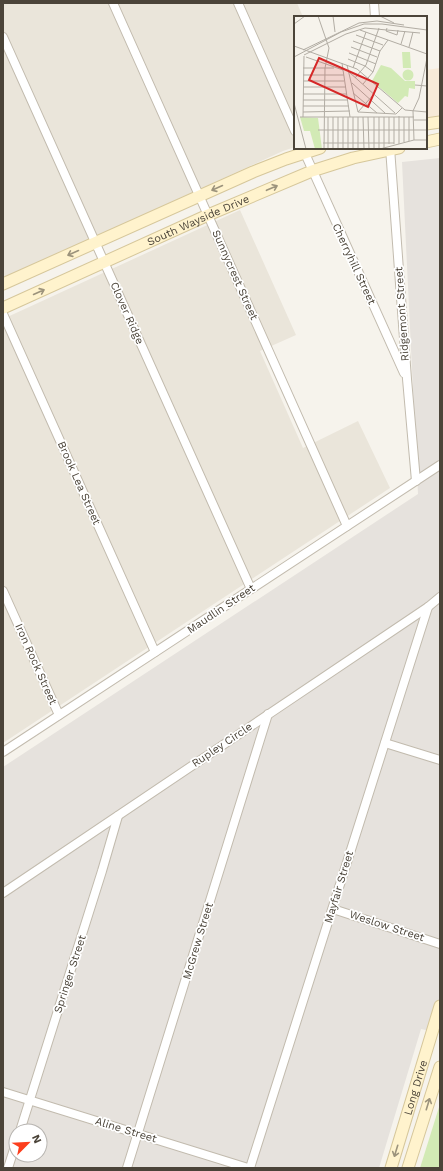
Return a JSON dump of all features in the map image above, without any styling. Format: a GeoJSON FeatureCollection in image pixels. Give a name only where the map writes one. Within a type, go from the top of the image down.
{"type":"FeatureCollection","features":[{"type":"Feature","properties":{"kind":"main road"},"geometry":{"type":"LineString","coordinates":[[427,124],[440,122]]}},
{"type":"Feature","properties":{"kind":"main road"},"geometry":{"type":"LineString","coordinates":[[427,142],[440,139]]}},
{"type":"Feature","properties":{"kind":"main road","name":"South Wayside Drive"},"geometry":{"type":"LineString","coordinates":[[3,284],[253,172],[304,151],[315,149]]}},
{"type":"Feature","properties":{"kind":"main road","name":"South Wayside Drive"},"geometry":{"type":"LineString","coordinates":[[3,308],[208,215],[312,171],[353,158],[393,149]]}},
{"type":"Feature","properties":{"kind":"main road","name":"Long Drive"},"geometry":{"type":"LineString","coordinates":[[390,1168],[435,1037],[440,1006]]}},
{"type":"Feature","properties":{"kind":"main road","name":"Long Drive"},"geometry":{"type":"LineString","coordinates":[[408,1168],[440,1067]]}},
{"type":"Feature","properties":{"kind":"main road"},"geometry":{"type":"LineString","coordinates":[[401,1133],[418,1138]]}},
{"type":"Feature","properties":{"kind":"street","name":"Sunnycrest Street"},"geometry":{"type":"LineString","coordinates":[[113,3],[347,526]]}},
{"type":"Feature","properties":{"kind":"street"},"geometry":{"type":"LineString","coordinates":[[238,3],[294,129]]}},
{"type":"Feature","properties":{"kind":"street"},"geometry":{"type":"LineString","coordinates":[[374,3],[376,16]]}},
{"type":"Feature","properties":{"kind":"street","name":"Clover Ridge"},"geometry":{"type":"LineString","coordinates":[[3,37],[251,589]]}},
{"type":"Feature","properties":{"kind":"street","name":"Ridgemont Street"},"geometry":{"type":"LineString","coordinates":[[393,149],[407,379],[416,480]]}},
{"type":"Feature","properties":{"kind":"street","name":"Cherryhill Street"},"geometry":{"type":"LineString","coordinates":[[304,151],[407,379]]}},
{"type":"Feature","properties":{"kind":"street","name":"Brook Lea Street"},"geometry":{"type":"LineString","coordinates":[[3,314],[155,652]]}},
{"type":"Feature","properties":{"kind":"street","name":"Maudlin Street"},"geometry":{"type":"LineString","coordinates":[[3,752],[440,465]]}},
{"type":"Feature","properties":{"kind":"street","name":"Iron Rock Street"},"geometry":{"type":"LineString","coordinates":[[3,591],[59,715]]}},
{"type":"Feature","properties":{"kind":"street","name":"Rupley Circle"},"geometry":{"type":"LineString","coordinates":[[3,892],[118,816],[428,606],[440,596]]}},
{"type":"Feature","properties":{"kind":"street","name":"Mayfair Street"},"geometry":{"type":"LineString","coordinates":[[249,1168],[333,909],[428,606]]}},
{"type":"Feature","properties":{"kind":"street","name":"McGrew Street"},"geometry":{"type":"LineString","coordinates":[[127,1168],[268,714]]}},
{"type":"Feature","properties":{"kind":"street"},"geometry":{"type":"LineString","coordinates":[[385,743],[440,760]]}},
{"type":"Feature","properties":{"kind":"street","name":"Springer Street"},"geometry":{"type":"LineString","coordinates":[[23,1123],[100,879],[118,816]]}},
{"type":"Feature","properties":{"kind":"street","name":"Weslow Street"},"geometry":{"type":"LineString","coordinates":[[333,909],[440,944]]}},
{"type":"Feature","properties":{"kind":"street","name":"Aline Street"},"geometry":{"type":"LineString","coordinates":[[3,1092],[249,1168]]}},
{"type":"Feature","properties":{"kind":"shaded area"},"geometry":{"type":"Polygon","coordinates":[[[3,3],[297,3],[303,16],[294,16],[294,147],[3,279],[3,3]]]}},
{"type":"Feature","properties":{"kind":"shaded area"},"geometry":{"type":"Polygon","coordinates":[[[440,68],[440,117],[427,119],[427,70],[440,68]]]}},
{"type":"Feature","properties":{"kind":"shaded area"},"geometry":{"type":"Polygon","coordinates":[[[440,158],[440,1033],[421,1029],[379,1168],[3,1168],[3,767],[418,494],[402,162],[440,158]]]}},
{"type":"Feature","properties":{"kind":"shaded area"},"geometry":{"type":"Polygon","coordinates":[[[240,210],[296,335],[260,351],[303,448],[358,421],[390,488],[3,743],[3,319],[240,210]]]}},
{"type":"Feature","properties":{"kind":"green space"},"geometry":{"type":"Polygon","coordinates":[[[440,1104],[440,1168],[420,1168],[440,1104]]]}}]}
